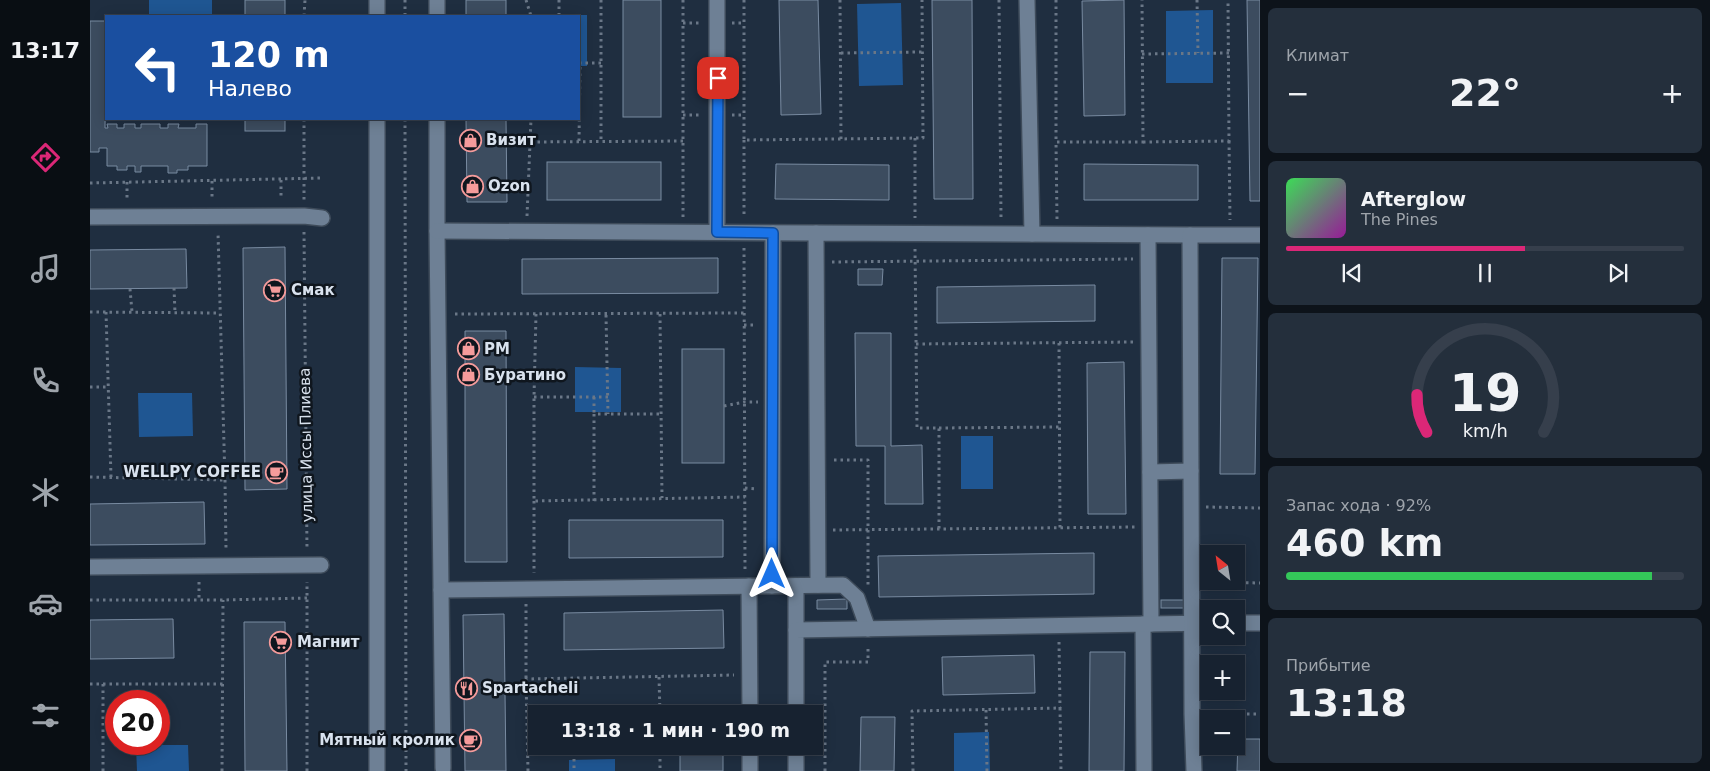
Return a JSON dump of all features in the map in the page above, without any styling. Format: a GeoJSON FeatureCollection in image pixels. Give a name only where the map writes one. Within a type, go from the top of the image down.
{"type":"FeatureCollection","features":[{"type":"Feature","properties":{"kind":"street"},"geometry":{"type":"LineString","coordinates":[[377,0],[377,15]]}},
{"type":"Feature","properties":{"kind":"street"},"geometry":{"type":"LineString","coordinates":[[437,0],[437,15]]}},
{"type":"Feature","properties":{"kind":"street"},"geometry":{"type":"LineString","coordinates":[[717,0],[717,232]]}},
{"type":"Feature","properties":{"kind":"street"},"geometry":{"type":"LineString","coordinates":[[1027,0],[1032,234]]}},
{"type":"Feature","properties":{"kind":"street"},"geometry":{"type":"LineString","coordinates":[[377,120],[377,771]]}},
{"type":"Feature","properties":{"kind":"street"},"geometry":{"type":"LineString","coordinates":[[437,120],[443,768]]}},
{"type":"Feature","properties":{"kind":"street"},"geometry":{"type":"LineString","coordinates":[[90,217],[304,216],[322,218]]}},
{"type":"Feature","properties":{"kind":"street"},"geometry":{"type":"LineString","coordinates":[[437,231],[1260,235]]}},
{"type":"Feature","properties":{"kind":"street"},"geometry":{"type":"LineString","coordinates":[[772,586],[773,233]]}},
{"type":"Feature","properties":{"kind":"street"},"geometry":{"type":"LineString","coordinates":[[816,233],[818,585]]}},
{"type":"Feature","properties":{"kind":"street"},"geometry":{"type":"LineString","coordinates":[[1144,771],[1150,527],[1148,235]]}},
{"type":"Feature","properties":{"kind":"street"},"geometry":{"type":"LineString","coordinates":[[1190,235],[1191,624],[1194,771]]}},
{"type":"Feature","properties":{"kind":"street"},"geometry":{"type":"LineString","coordinates":[[1150,472],[1191,471]]}},
{"type":"Feature","properties":{"kind":"street"},"geometry":{"type":"LineString","coordinates":[[90,567],[314,565]]}},
{"type":"Feature","properties":{"kind":"street"},"geometry":{"type":"LineString","coordinates":[[441,590],[844,585],[857,598],[868,629]]}},
{"type":"Feature","properties":{"kind":"street"},"geometry":{"type":"LineString","coordinates":[[747,586],[750,705]]}},
{"type":"Feature","properties":{"kind":"street"},"geometry":{"type":"LineString","coordinates":[[796,586],[796,705]]}},
{"type":"Feature","properties":{"kind":"street"},"geometry":{"type":"LineString","coordinates":[[1245,623],[1260,623]]}},
{"type":"Feature","properties":{"kind":"street"},"geometry":{"type":"LineString","coordinates":[[796,630],[1200,624]]}},
{"type":"Feature","properties":{"kind":"street"},"geometry":{"type":"LineString","coordinates":[[750,755],[750,771]]}},
{"type":"Feature","properties":{"kind":"street"},"geometry":{"type":"LineString","coordinates":[[796,755],[796,771]]}},
{"type":"Feature","properties":{"kind":"path"},"geometry":{"type":"LineString","coordinates":[[304,0],[304,15]]}},
{"type":"Feature","properties":{"kind":"path"},"geometry":{"type":"LineString","coordinates":[[405,0],[405,15]]}},
{"type":"Feature","properties":{"kind":"path"},"geometry":{"type":"LineString","coordinates":[[526,0],[531,15]]}},
{"type":"Feature","properties":{"kind":"path"},"geometry":{"type":"LineString","coordinates":[[559,0],[559,15]]}},
{"type":"Feature","properties":{"kind":"path"},"geometry":{"type":"LineString","coordinates":[[601,0],[601,141]]}},
{"type":"Feature","properties":{"kind":"path"},"geometry":{"type":"LineString","coordinates":[[683,0],[683,232]]}},
{"type":"Feature","properties":{"kind":"path"},"geometry":{"type":"LineString","coordinates":[[744,0],[744,402],[747,586]]}},
{"type":"Feature","properties":{"kind":"path"},"geometry":{"type":"LineString","coordinates":[[840,0],[841,139]]}},
{"type":"Feature","properties":{"kind":"path"},"geometry":{"type":"LineString","coordinates":[[744,140],[923,138],[922,0]]}},
{"type":"Feature","properties":{"kind":"path"},"geometry":{"type":"LineString","coordinates":[[999,0],[1001,234]]}},
{"type":"Feature","properties":{"kind":"path"},"geometry":{"type":"LineString","coordinates":[[1056,0],[1057,234]]}},
{"type":"Feature","properties":{"kind":"path"},"geometry":{"type":"LineString","coordinates":[[1142,0],[1143,142]]}},
{"type":"Feature","properties":{"kind":"path"},"geometry":{"type":"LineString","coordinates":[[1197,0],[1198,53]]}},
{"type":"Feature","properties":{"kind":"path"},"geometry":{"type":"LineString","coordinates":[[1228,0],[1230,235]]}},
{"type":"Feature","properties":{"kind":"path"},"geometry":{"type":"LineString","coordinates":[[683,23],[701,23]]}},
{"type":"Feature","properties":{"kind":"path"},"geometry":{"type":"LineString","coordinates":[[840,53],[923,52]]}},
{"type":"Feature","properties":{"kind":"path"},"geometry":{"type":"LineString","coordinates":[[1142,54],[1228,53]]}},
{"type":"Feature","properties":{"kind":"path"},"geometry":{"type":"LineString","coordinates":[[580,62],[601,63]]}},
{"type":"Feature","properties":{"kind":"path"},"geometry":{"type":"LineString","coordinates":[[683,115],[690,116]]}},
{"type":"Feature","properties":{"kind":"path","name":"улица Иссы Плиева"},"geometry":{"type":"LineString","coordinates":[[304,120],[304,216],[314,565],[307,598],[307,771]]}},
{"type":"Feature","properties":{"kind":"path"},"geometry":{"type":"LineString","coordinates":[[406,120],[406,771]]}},
{"type":"Feature","properties":{"kind":"path"},"geometry":{"type":"LineString","coordinates":[[527,231],[531,120]]}},
{"type":"Feature","properties":{"kind":"path"},"geometry":{"type":"LineString","coordinates":[[580,120],[580,141]]}},
{"type":"Feature","properties":{"kind":"path"},"geometry":{"type":"LineString","coordinates":[[915,138],[917,428],[1060,427]]}},
{"type":"Feature","properties":{"kind":"path"},"geometry":{"type":"LineString","coordinates":[[531,142],[683,141]]}},
{"type":"Feature","properties":{"kind":"path"},"geometry":{"type":"LineString","coordinates":[[1056,142],[1229,141]]}},
{"type":"Feature","properties":{"kind":"path"},"geometry":{"type":"LineString","coordinates":[[90,183],[304,180],[322,178]]}},
{"type":"Feature","properties":{"kind":"path"},"geometry":{"type":"LineString","coordinates":[[218,230],[226,558]]}},
{"type":"Feature","properties":{"kind":"path"},"geometry":{"type":"LineString","coordinates":[[816,262],[1148,259]]}},
{"type":"Feature","properties":{"kind":"path"},"geometry":{"type":"LineString","coordinates":[[174,288],[175,313]]}},
{"type":"Feature","properties":{"kind":"path"},"geometry":{"type":"LineString","coordinates":[[130,289],[132,312]]}},
{"type":"Feature","properties":{"kind":"path"},"geometry":{"type":"LineString","coordinates":[[90,312],[219,313]]}},
{"type":"Feature","properties":{"kind":"path"},"geometry":{"type":"LineString","coordinates":[[106,312],[111,477]]}},
{"type":"Feature","properties":{"kind":"path"},"geometry":{"type":"LineString","coordinates":[[452,314],[606,315],[744,313]]}},
{"type":"Feature","properties":{"kind":"path"},"geometry":{"type":"LineString","coordinates":[[528,771],[526,679],[534,501],[536,314]]}},
{"type":"Feature","properties":{"kind":"path"},"geometry":{"type":"LineString","coordinates":[[660,314],[662,498]]}},
{"type":"Feature","properties":{"kind":"path"},"geometry":{"type":"LineString","coordinates":[[606,315],[608,414]]}},
{"type":"Feature","properties":{"kind":"path"},"geometry":{"type":"LineString","coordinates":[[1059,342],[1060,528]]}},
{"type":"Feature","properties":{"kind":"path"},"geometry":{"type":"LineString","coordinates":[[916,344],[1149,342]]}},
{"type":"Feature","properties":{"kind":"path"},"geometry":{"type":"LineString","coordinates":[[90,387],[108,387]]}},
{"type":"Feature","properties":{"kind":"path"},"geometry":{"type":"LineString","coordinates":[[534,397],[608,397]]}},
{"type":"Feature","properties":{"kind":"path"},"geometry":{"type":"LineString","coordinates":[[594,397],[594,501]]}},
{"type":"Feature","properties":{"kind":"path"},"geometry":{"type":"LineString","coordinates":[[724,406],[744,402],[773,401]]}},
{"type":"Feature","properties":{"kind":"path"},"geometry":{"type":"LineString","coordinates":[[594,414],[661,414]]}},
{"type":"Feature","properties":{"kind":"path"},"geometry":{"type":"LineString","coordinates":[[938,428],[939,529]]}},
{"type":"Feature","properties":{"kind":"path"},"geometry":{"type":"LineString","coordinates":[[832,460],[868,460],[868,594]]}},
{"type":"Feature","properties":{"kind":"path"},"geometry":{"type":"LineString","coordinates":[[90,477],[225,480]]}},
{"type":"Feature","properties":{"kind":"path"},"geometry":{"type":"LineString","coordinates":[[534,501],[745,497]]}},
{"type":"Feature","properties":{"kind":"path"},"geometry":{"type":"LineString","coordinates":[[1191,507],[1260,508]]}},
{"type":"Feature","properties":{"kind":"path"},"geometry":{"type":"LineString","coordinates":[[818,530],[1150,527]]}},
{"type":"Feature","properties":{"kind":"path"},"geometry":{"type":"LineString","coordinates":[[1191,582],[1260,583]]}},
{"type":"Feature","properties":{"kind":"path"},"geometry":{"type":"LineString","coordinates":[[90,600],[307,598]]}},
{"type":"Feature","properties":{"kind":"path"},"geometry":{"type":"LineString","coordinates":[[222,771],[223,600]]}},
{"type":"Feature","properties":{"kind":"path"},"geometry":{"type":"LineString","coordinates":[[1059,626],[1061,771]]}},
{"type":"Feature","properties":{"kind":"path"},"geometry":{"type":"LineString","coordinates":[[825,771],[825,662],[868,662],[868,629]]}},
{"type":"Feature","properties":{"kind":"path"},"geometry":{"type":"LineString","coordinates":[[526,679],[742,674]]}},
{"type":"Feature","properties":{"kind":"path"},"geometry":{"type":"LineString","coordinates":[[659,677],[660,705]]}},
{"type":"Feature","properties":{"kind":"path"},"geometry":{"type":"LineString","coordinates":[[90,684],[223,684]]}},
{"type":"Feature","properties":{"kind":"path"},"geometry":{"type":"LineString","coordinates":[[103,684],[103,771]]}},
{"type":"Feature","properties":{"kind":"path"},"geometry":{"type":"LineString","coordinates":[[913,771],[912,712],[1060,708]]}},
{"type":"Feature","properties":{"kind":"path"},"geometry":{"type":"LineString","coordinates":[[986,710],[987,771]]}},
{"type":"Feature","properties":{"kind":"path"},"geometry":{"type":"LineString","coordinates":[[1192,714],[1260,714]]}},
{"type":"Feature","properties":{"kind":"path"},"geometry":{"type":"LineString","coordinates":[[574,755],[574,771]]}},
{"type":"Feature","properties":{"kind":"path"},"geometry":{"type":"LineString","coordinates":[[660,755],[660,771]]}},
{"type":"Feature","properties":{"kind":"shaded area"},"geometry":{"type":"Polygon","coordinates":[[[149,0],[212,0],[212,15],[149,15],[149,0]]]}},
{"type":"Feature","properties":{"kind":"shaded area"},"geometry":{"type":"Polygon","coordinates":[[[901,3],[903,85],[859,86],[857,4],[901,3]]]}},
{"type":"Feature","properties":{"kind":"shaded area"},"geometry":{"type":"Polygon","coordinates":[[[1213,10],[1213,83],[1166,83],[1166,11],[1213,10]]]}},
{"type":"Feature","properties":{"kind":"shaded area"},"geometry":{"type":"Polygon","coordinates":[[[580,15],[587,15],[587,66],[580,66],[580,15]]]}},
{"type":"Feature","properties":{"kind":"shaded area"},"geometry":{"type":"Polygon","coordinates":[[[575,367],[621,368],[621,412],[575,412],[575,367]]]}},
{"type":"Feature","properties":{"kind":"shaded area"},"geometry":{"type":"Polygon","coordinates":[[[138,393],[192,393],[193,436],[139,437],[138,393]]]}},
{"type":"Feature","properties":{"kind":"shaded area"},"geometry":{"type":"Polygon","coordinates":[[[961,436],[993,436],[993,489],[961,489],[961,436]]]}},
{"type":"Feature","properties":{"kind":"shaded area"},"geometry":{"type":"Polygon","coordinates":[[[989,732],[990,771],[954,771],[954,733],[989,732]]]}},
{"type":"Feature","properties":{"kind":"shaded area"},"geometry":{"type":"Polygon","coordinates":[[[170,745],[188,745],[189,771],[137,771],[136,755],[170,755],[170,745]]]}},
{"type":"Feature","properties":{"kind":"shaded area"},"geometry":{"type":"Polygon","coordinates":[[[615,759],[615,771],[569,771],[569,760],[615,759]]]}},
{"type":"Feature","properties":{"kind":"building"},"geometry":{"type":"Polygon","coordinates":[[[245,0],[285,0],[285,15],[245,15],[245,0]]]}},
{"type":"Feature","properties":{"kind":"building"},"geometry":{"type":"Polygon","coordinates":[[[466,0],[506,0],[506,15],[466,15],[466,0]]]}},
{"type":"Feature","properties":{"kind":"building"},"geometry":{"type":"Polygon","coordinates":[[[623,0],[661,0],[661,117],[623,117],[623,0]]]}},
{"type":"Feature","properties":{"kind":"building"},"geometry":{"type":"Polygon","coordinates":[[[779,0],[818,0],[821,114],[781,115],[779,0]]]}},
{"type":"Feature","properties":{"kind":"building"},"geometry":{"type":"Polygon","coordinates":[[[932,0],[972,0],[973,199],[934,199],[932,0]]]}},
{"type":"Feature","properties":{"kind":"building"},"geometry":{"type":"Polygon","coordinates":[[[1124,0],[1125,115],[1084,116],[1082,1],[1124,0]]]}},
{"type":"Feature","properties":{"kind":"building"},"geometry":{"type":"Polygon","coordinates":[[[1247,0],[1260,0],[1260,201],[1250,201],[1247,0]]]}},
{"type":"Feature","properties":{"kind":"building"},"geometry":{"type":"Polygon","coordinates":[[[90,21],[105,21],[105,128],[108,128],[107,124],[117,124],[117,128],[124,128],[124,124],[135,124],[135,128],[141,128],[141,124],[160,124],[160,128],[168,128],[168,124],[179,124],[178,128],[196,128],[196,124],[207,124],[207,166],[188,166],[188,170],[177,170],[177,173],[168,173],[168,166],[141,166],[141,172],[135,172],[135,166],[127,166],[127,170],[117,170],[117,166],[107,166],[107,148],[99,148],[99,152],[90,152],[90,21]]]}},
{"type":"Feature","properties":{"kind":"building"},"geometry":{"type":"Polygon","coordinates":[[[245,120],[285,120],[285,131],[245,131],[245,120]]]}},
{"type":"Feature","properties":{"kind":"building"},"geometry":{"type":"Polygon","coordinates":[[[466,120],[506,120],[507,202],[467,202],[466,120]]]}},
{"type":"Feature","properties":{"kind":"building"},"geometry":{"type":"Polygon","coordinates":[[[547,162],[661,162],[661,200],[547,200],[547,162]]]}},
{"type":"Feature","properties":{"kind":"building"},"geometry":{"type":"Polygon","coordinates":[[[776,164],[889,165],[889,200],[775,199],[776,164]]]}},
{"type":"Feature","properties":{"kind":"building"},"geometry":{"type":"Polygon","coordinates":[[[1084,164],[1198,165],[1198,200],[1084,200],[1084,164]]]}},
{"type":"Feature","properties":{"kind":"building"},"geometry":{"type":"Polygon","coordinates":[[[285,247],[287,489],[245,490],[243,248],[285,247]]]}},
{"type":"Feature","properties":{"kind":"building"},"geometry":{"type":"Polygon","coordinates":[[[186,249],[187,288],[90,289],[90,250],[186,249]]]}},
{"type":"Feature","properties":{"kind":"building"},"geometry":{"type":"Polygon","coordinates":[[[718,258],[718,293],[522,294],[522,259],[718,258]]]}},
{"type":"Feature","properties":{"kind":"building"},"geometry":{"type":"Polygon","coordinates":[[[1222,258],[1258,258],[1255,474],[1220,474],[1222,258]]]}},
{"type":"Feature","properties":{"kind":"building"},"geometry":{"type":"Polygon","coordinates":[[[858,269],[883,269],[882,285],[858,285],[858,269]]]}},
{"type":"Feature","properties":{"kind":"building"},"geometry":{"type":"Polygon","coordinates":[[[1095,285],[1095,321],[937,323],[937,287],[1095,285]]]}},
{"type":"Feature","properties":{"kind":"building"},"geometry":{"type":"Polygon","coordinates":[[[465,331],[506,331],[507,562],[465,562],[465,331]]]}},
{"type":"Feature","properties":{"kind":"building"},"geometry":{"type":"Polygon","coordinates":[[[855,333],[891,333],[891,446],[922,445],[923,504],[885,504],[885,446],[856,446],[855,333]]]}},
{"type":"Feature","properties":{"kind":"building"},"geometry":{"type":"Polygon","coordinates":[[[682,349],[724,349],[724,463],[682,463],[682,349]]]}},
{"type":"Feature","properties":{"kind":"building"},"geometry":{"type":"Polygon","coordinates":[[[1124,362],[1126,514],[1088,514],[1087,363],[1124,362]]]}},
{"type":"Feature","properties":{"kind":"building"},"geometry":{"type":"Polygon","coordinates":[[[204,502],[205,544],[90,545],[90,504],[204,502]]]}},
{"type":"Feature","properties":{"kind":"building"},"geometry":{"type":"Polygon","coordinates":[[[569,520],[723,520],[723,557],[569,558],[569,520]]]}},
{"type":"Feature","properties":{"kind":"building"},"geometry":{"type":"Polygon","coordinates":[[[1094,553],[1094,594],[879,597],[878,556],[1094,553]]]}},
{"type":"Feature","properties":{"kind":"building"},"geometry":{"type":"Polygon","coordinates":[[[847,599],[847,609],[817,609],[817,600],[847,599]]]}},
{"type":"Feature","properties":{"kind":"building"},"geometry":{"type":"Polygon","coordinates":[[[1161,600],[1187,600],[1187,608],[1161,608],[1161,600]]]}},
{"type":"Feature","properties":{"kind":"building"},"geometry":{"type":"Polygon","coordinates":[[[723,610],[724,648],[564,650],[564,613],[723,610]]]}},
{"type":"Feature","properties":{"kind":"building"},"geometry":{"type":"Polygon","coordinates":[[[504,614],[506,771],[465,771],[463,615],[504,614]]]}},
{"type":"Feature","properties":{"kind":"building"},"geometry":{"type":"Polygon","coordinates":[[[173,619],[174,658],[90,659],[90,620],[173,619]]]}},
{"type":"Feature","properties":{"kind":"building"},"geometry":{"type":"Polygon","coordinates":[[[244,622],[285,622],[287,771],[245,771],[244,622]]]}},
{"type":"Feature","properties":{"kind":"building"},"geometry":{"type":"Polygon","coordinates":[[[1090,652],[1125,652],[1124,771],[1089,771],[1090,652]]]}},
{"type":"Feature","properties":{"kind":"building"},"geometry":{"type":"Polygon","coordinates":[[[1034,655],[1035,693],[943,695],[942,657],[1034,655]]]}},
{"type":"Feature","properties":{"kind":"building"},"geometry":{"type":"Polygon","coordinates":[[[861,717],[895,717],[894,771],[860,771],[861,717]]]}},
{"type":"Feature","properties":{"kind":"building"},"geometry":{"type":"Polygon","coordinates":[[[1245,739],[1260,739],[1260,771],[1237,771],[1238,755],[1245,755],[1245,739]]]}},
{"type":"Feature","properties":{"kind":"building"},"geometry":{"type":"Polygon","coordinates":[[[680,755],[723,755],[723,771],[680,771],[680,755]]]}},
{"type":"Feature","properties":{"kind":"place","name":"Визит"},"geometry":{"type":"Point","coordinates":[470,140]}},
{"type":"Feature","properties":{"kind":"place","name":"Ozon"},"geometry":{"type":"Point","coordinates":[472,186]}},
{"type":"Feature","properties":{"kind":"place","name":"Смак"},"geometry":{"type":"Point","coordinates":[275,290]}},
{"type":"Feature","properties":{"kind":"place","name":"PM"},"geometry":{"type":"Point","coordinates":[468,349]}},
{"type":"Feature","properties":{"kind":"place","name":"Буратино"},"geometry":{"type":"Point","coordinates":[468,375]}},
{"type":"Feature","properties":{"kind":"place","name":"WELLPY COFFEE"},"geometry":{"type":"Point","coordinates":[277,472]}},
{"type":"Feature","properties":{"kind":"place","name":"Магнит"},"geometry":{"type":"Point","coordinates":[281,642]}},
{"type":"Feature","properties":{"kind":"place","name":"Spartacheli"},"geometry":{"type":"Point","coordinates":[466,688]}},
{"type":"Feature","properties":{"kind":"place","name":"Мятный кролик"},"geometry":{"type":"Point","coordinates":[471,740]}},
{"type":"Feature","properties":{"kind":"route"},"geometry":{"type":"LineString","coordinates":[[718,78],[717,232],[773,233],[772,574]]}}]}
